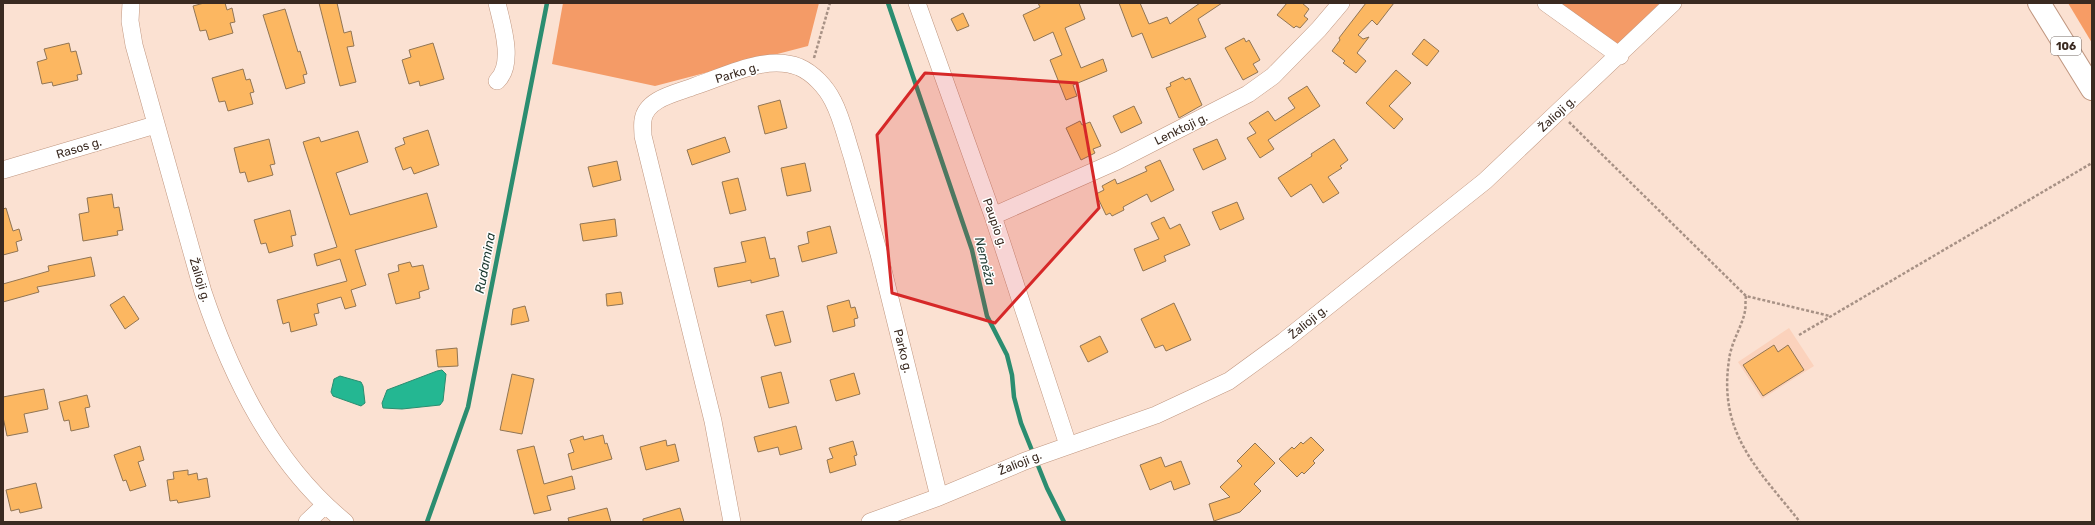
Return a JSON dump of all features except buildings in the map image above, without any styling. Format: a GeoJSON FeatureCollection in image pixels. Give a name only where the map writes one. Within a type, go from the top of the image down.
{"type":"FeatureCollection","features":[{"type":"Feature","properties":{"kind":"main road","name":"106"},"geometry":{"type":"LineString","coordinates":[[2040,3],[2092,89]]}},
{"type":"Feature","properties":{"kind":"street","name":"Žalioji g."},"geometry":{"type":"LineString","coordinates":[[131,3],[130,21],[134,45],[155,125],[203,292],[230,362],[266,432],[295,473],[325,505],[345,522]]}},
{"type":"Feature","properties":{"kind":"street"},"geometry":{"type":"LineString","coordinates":[[497,3],[506,38],[505,68],[502,76],[497,81]]}},
{"type":"Feature","properties":{"kind":"street","name":"Paupio g."},"geometry":{"type":"LineString","coordinates":[[917,3],[993,216],[1068,445]]}},
{"type":"Feature","properties":{"kind":"street","name":"Lenktoji g."},"geometry":{"type":"LineString","coordinates":[[993,216],[1117,161],[1248,94],[1273,76],[1319,29],[1341,3]]}},
{"type":"Feature","properties":{"kind":"street"},"geometry":{"type":"LineString","coordinates":[[1546,3],[1620,56]]}},
{"type":"Feature","properties":{"kind":"street","name":"Žalioji g."},"geometry":{"type":"LineString","coordinates":[[870,522],[939,497],[1049,452],[1156,415],[1229,381],[1253,365],[1485,181],[1620,56],[1673,3]]}},
{"type":"Feature","properties":{"kind":"street","name":"Parko g."},"geometry":{"type":"LineString","coordinates":[[732,522],[713,421],[643,136],[643,119],[646,110],[654,103],[667,96],[748,68],[764,64],[798,67],[811,74],[823,85],[833,100],[841,119],[868,212],[939,497]]}},
{"type":"Feature","properties":{"kind":"street","name":"Rasos g."},"geometry":{"type":"LineString","coordinates":[[3,170],[155,125]]}},
{"type":"Feature","properties":{"kind":"street"},"geometry":{"type":"LineString","coordinates":[[307,522],[325,505]]}},
{"type":"Feature","properties":{"kind":"path"},"geometry":{"type":"LineString","coordinates":[[811,74],[830,3]]}},
{"type":"Feature","properties":{"kind":"path"},"geometry":{"type":"LineString","coordinates":[[1559,112],[1746,296],[1830,316]]}},
{"type":"Feature","properties":{"kind":"path"},"geometry":{"type":"LineString","coordinates":[[1799,335],[2092,163]]}},
{"type":"Feature","properties":{"kind":"path"},"geometry":{"type":"LineString","coordinates":[[1746,296],[1745,312],[1733,341],[1728,361],[1729,409],[1733,428],[1742,446],[1800,522]]}},
{"type":"Feature","properties":{"kind":"highlighted area"},"geometry":{"type":"Polygon","coordinates":[[[925,73],[1077,83],[1099,208],[995,323],[892,293],[877,135],[925,73]]]}},
{"type":"Feature","properties":{"kind":"shaded area"},"geometry":{"type":"Polygon","coordinates":[[[563,3],[819,3],[808,46],[655,86],[552,64],[563,3]]]}},
{"type":"Feature","properties":{"kind":"shaded area"},"geometry":{"type":"Polygon","coordinates":[[[1558,3],[1660,3],[1615,47],[1558,3]]]}},
{"type":"Feature","properties":{"kind":"shaded area"},"geometry":{"type":"Polygon","coordinates":[[[2068,3],[2092,3],[2092,43],[2068,3]]]}},
{"type":"Feature","properties":{"kind":"shaded area"},"geometry":{"type":"Polygon","coordinates":[[[1789,328],[1814,366],[1762,399],[1738,362],[1789,328]]]}},
{"type":"Feature","properties":{"kind":"shaded area"},"geometry":{"type":"Polygon","coordinates":[[[442,370],[446,374],[443,401],[440,405],[402,409],[383,408],[382,403],[387,390],[442,370]]]}},
{"type":"Feature","properties":{"kind":"shaded area"},"geometry":{"type":"Polygon","coordinates":[[[340,376],[361,382],[363,386],[365,403],[361,406],[333,396],[331,392],[334,379],[340,376]]]}},
{"type":"Feature","properties":{"kind":"waterway","name":"Rudamina"},"geometry":{"type":"LineString","coordinates":[[427,522],[468,407],[547,3]]}},
{"type":"Feature","properties":{"kind":"waterway","name":"Nemėža"},"geometry":{"type":"LineString","coordinates":[[888,3],[972,250],[987,316],[1007,355],[1012,375],[1014,397],[1021,423],[1047,488],[1064,522]]}}]}
